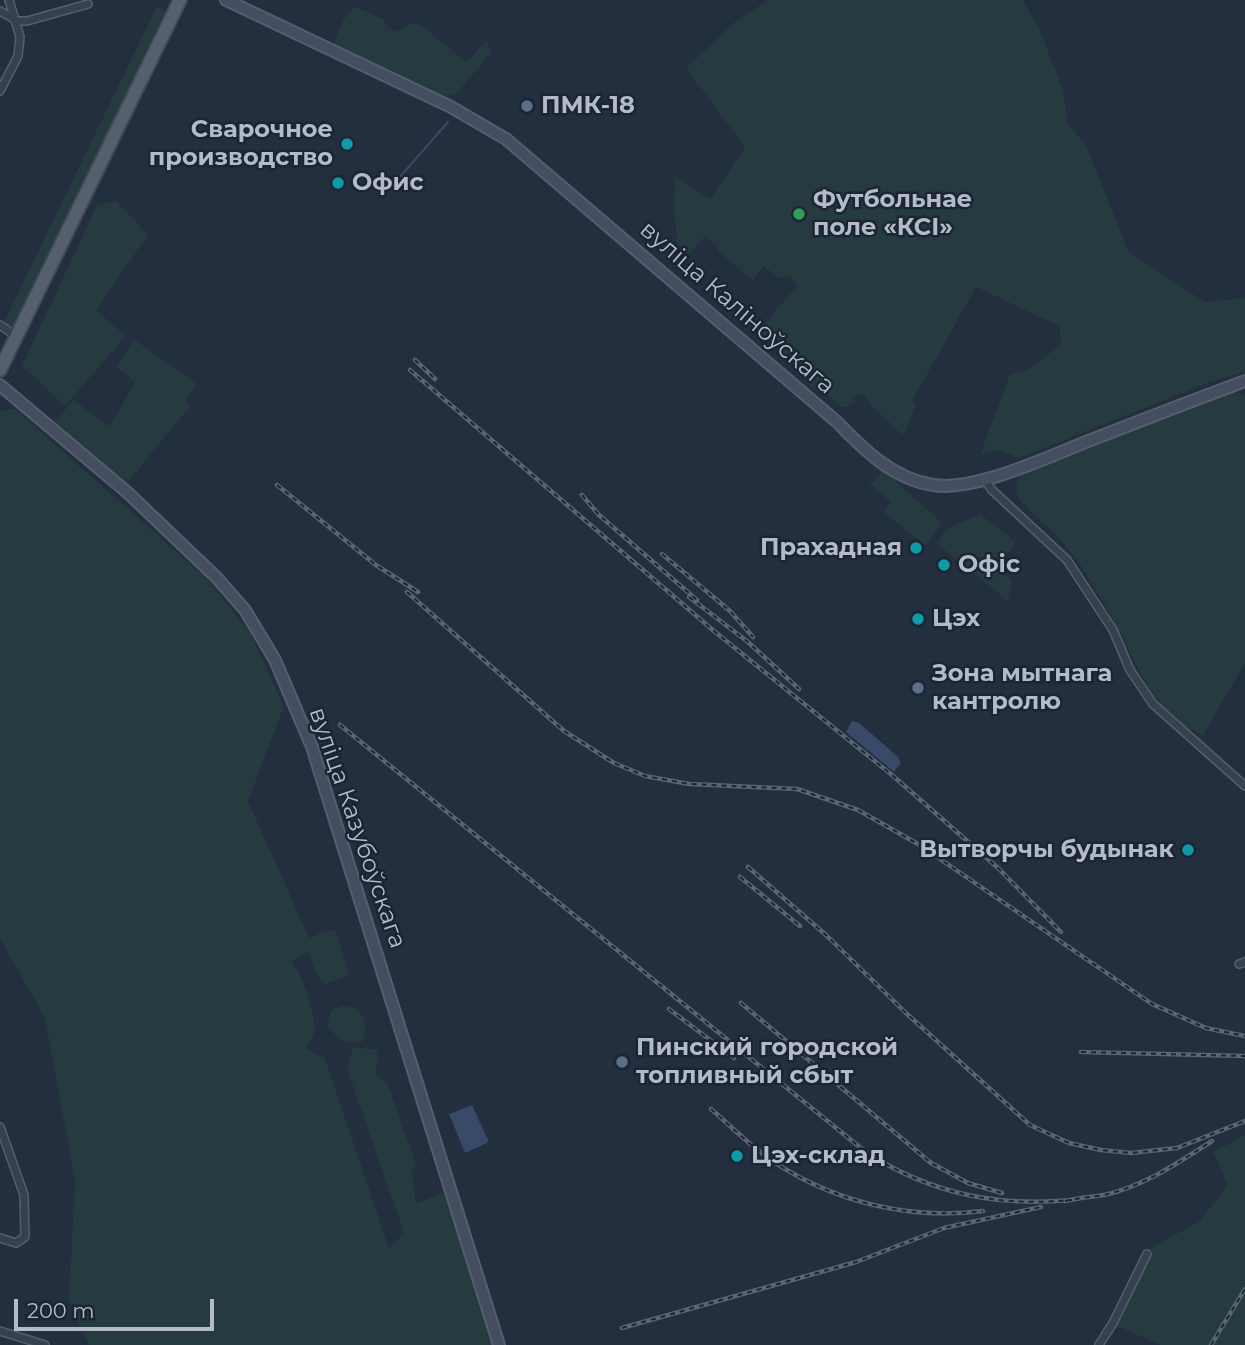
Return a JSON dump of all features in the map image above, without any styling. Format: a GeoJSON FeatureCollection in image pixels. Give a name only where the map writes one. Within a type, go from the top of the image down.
{"type":"FeatureCollection","features":[{"type":"Feature","properties":{"kind":"main road"},"geometry":{"type":"LineString","coordinates":[[0,370],[180,0]]}},
{"type":"Feature","properties":{"kind":"street"},"geometry":{"type":"LineString","coordinates":[[0,91],[18,57],[20,37],[9,0]]}},
{"type":"Feature","properties":{"kind":"street","name":"вуліца Каліноўскага"},"geometry":{"type":"LineString","coordinates":[[226,0],[450,107],[506,139],[837,422],[869,455],[909,479],[928,485],[961,485],[984,479],[1245,381]]}},
{"type":"Feature","properties":{"kind":"street"},"geometry":{"type":"LineString","coordinates":[[0,11],[17,21],[27,21],[88,4]]}},
{"type":"Feature","properties":{"kind":"street"},"geometry":{"type":"LineString","coordinates":[[0,326],[16,336]]}},
{"type":"Feature","properties":{"kind":"street","name":"вуліца Казубоўскага"},"geometry":{"type":"LineString","coordinates":[[0,385],[128,493],[217,579],[245,610],[275,660],[317,760],[499,1345]]}},
{"type":"Feature","properties":{"kind":"street"},"geometry":{"type":"LineString","coordinates":[[984,479],[992,490],[1067,560],[1113,630],[1130,670],[1153,704],[1245,786]]}},
{"type":"Feature","properties":{"kind":"street"},"geometry":{"type":"LineString","coordinates":[[0,1127],[24,1195],[25,1237],[16,1242],[0,1238]]}},
{"type":"Feature","properties":{"kind":"street"},"geometry":{"type":"LineString","coordinates":[[1100,1345],[1147,1254]]}},
{"type":"Feature","properties":{"kind":"street"},"geometry":{"type":"LineString","coordinates":[[0,1331],[45,1345]]}},
{"type":"Feature","properties":{"kind":"green space"},"geometry":{"type":"Polygon","coordinates":[[[768,0],[1023,0],[1040,31],[1063,90],[1068,124],[1086,145],[1128,251],[1205,302],[1245,298],[1245,371],[1207,383],[1019,458],[999,450],[980,455],[1010,374],[1028,369],[1061,345],[1059,326],[976,287],[912,401],[916,404],[905,433],[901,434],[864,395],[852,395],[855,402],[841,407],[831,397],[811,387],[791,358],[774,349],[761,336],[768,320],[797,286],[789,276],[778,278],[764,266],[752,280],[705,236],[689,255],[677,243],[675,176],[710,199],[745,147],[686,68],[735,22],[768,0]]]}},
{"type":"Feature","properties":{"kind":"green space"},"geometry":{"type":"Polygon","coordinates":[[[157,6],[165,11],[13,329],[3,324],[157,6]]]}},
{"type":"Feature","properties":{"kind":"green space"},"geometry":{"type":"Polygon","coordinates":[[[356,7],[382,19],[396,32],[412,23],[421,25],[466,62],[487,40],[491,53],[457,93],[441,98],[334,46],[348,13],[356,7]]]}},
{"type":"Feature","properties":{"kind":"green space"},"geometry":{"type":"Polygon","coordinates":[[[116,201],[148,235],[96,310],[126,336],[65,406],[22,366],[97,205],[116,201]]]}},
{"type":"Feature","properties":{"kind":"green space"},"geometry":{"type":"Polygon","coordinates":[[[134,339],[196,384],[186,400],[191,405],[127,483],[55,422],[73,400],[110,426],[135,382],[116,367],[134,339]]]}},
{"type":"Feature","properties":{"kind":"green space"},"geometry":{"type":"Polygon","coordinates":[[[1233,391],[1245,397],[1245,663],[1203,735],[1186,727],[1160,703],[1082,567],[1057,536],[1023,504],[1016,488],[1021,472],[1030,466],[1233,391]]]}},
{"type":"Feature","properties":{"kind":"green space"},"geometry":{"type":"Polygon","coordinates":[[[15,409],[206,578],[250,633],[284,706],[248,801],[309,938],[336,930],[349,975],[325,984],[316,974],[308,952],[291,962],[296,967],[308,995],[313,1017],[314,1033],[306,1049],[325,1058],[389,1248],[404,1233],[347,1069],[353,1047],[377,1050],[378,1063],[375,1072],[388,1085],[416,1165],[412,1171],[416,1204],[446,1191],[495,1345],[89,1345],[69,1300],[75,1181],[45,1018],[0,939],[0,411],[15,409]]]}},
{"type":"Feature","properties":{"kind":"green space"},"geometry":{"type":"Polygon","coordinates":[[[883,470],[942,523],[925,546],[884,512],[891,502],[868,482],[874,481],[883,470]]]}},
{"type":"Feature","properties":{"kind":"green space"},"geometry":{"type":"Polygon","coordinates":[[[980,514],[1016,542],[996,569],[1012,580],[1008,601],[936,543],[948,528],[980,514]]]}},
{"type":"Feature","properties":{"kind":"green space"},"geometry":{"type":"Polygon","coordinates":[[[342,1006],[356,1010],[363,1018],[365,1029],[362,1042],[342,1039],[327,1025],[331,1011],[342,1006]]]}},
{"type":"Feature","properties":{"kind":"green space"},"geometry":{"type":"Polygon","coordinates":[[[1245,1135],[1245,1345],[1161,1345],[1117,1326],[1155,1245],[1199,1222],[1228,1185],[1213,1152],[1245,1135]]]}},
{"type":"Feature","properties":{"kind":"water"},"geometry":{"type":"Polygon","coordinates":[[[852,721],[859,723],[897,756],[901,763],[894,772],[846,732],[852,721]]]}},
{"type":"Feature","properties":{"kind":"water"},"geometry":{"type":"Polygon","coordinates":[[[472,1105],[489,1142],[465,1153],[449,1114],[472,1105]]]}},
{"type":"Feature","properties":{"kind":"waterway"},"geometry":{"type":"LineString","coordinates":[[405,183],[399,178],[448,122]]}},
{"type":"Feature","properties":{"kind":"railway"},"geometry":{"type":"LineString","coordinates":[[415,360],[435,379]]}},
{"type":"Feature","properties":{"kind":"railway"},"geometry":{"type":"LineString","coordinates":[[410,370],[714,631],[892,775],[998,868],[1061,932]]}},
{"type":"Feature","properties":{"kind":"railway"},"geometry":{"type":"LineString","coordinates":[[277,485],[376,565],[418,592]]}},
{"type":"Feature","properties":{"kind":"railway"},"geometry":{"type":"LineString","coordinates":[[582,495],[599,515],[697,600]]}},
{"type":"Feature","properties":{"kind":"railway"},"geometry":{"type":"LineString","coordinates":[[662,554],[730,611],[753,637]]}},
{"type":"Feature","properties":{"kind":"railway"},"geometry":{"type":"LineString","coordinates":[[407,592],[564,731],[614,763],[645,776],[689,784],[797,789],[858,810],[918,844],[1152,1004],[1206,1028],[1245,1036]]}},
{"type":"Feature","properties":{"kind":"railway"},"geometry":{"type":"LineString","coordinates":[[689,597],[748,642],[799,689]]}},
{"type":"Feature","properties":{"kind":"railway"},"geometry":{"type":"LineString","coordinates":[[340,725],[867,1153],[916,1179],[966,1194],[1017,1201],[1072,1200]]}},
{"type":"Feature","properties":{"kind":"railway"},"geometry":{"type":"LineString","coordinates":[[748,867],[826,935],[907,1014],[1030,1125],[1069,1143],[1131,1153],[1177,1148],[1245,1121]]}},
{"type":"Feature","properties":{"kind":"railway"},"geometry":{"type":"LineString","coordinates":[[740,877],[800,926]]}},
{"type":"Feature","properties":{"kind":"railway"},"geometry":{"type":"LineString","coordinates":[[741,1003],[931,1163],[968,1183],[1002,1193]]}},
{"type":"Feature","properties":{"kind":"railway"},"geometry":{"type":"LineString","coordinates":[[669,1009],[734,1058]]}},
{"type":"Feature","properties":{"kind":"railway"},"geometry":{"type":"LineString","coordinates":[[1081,1052],[1245,1056]]}},
{"type":"Feature","properties":{"kind":"railway"},"geometry":{"type":"LineString","coordinates":[[711,1109],[768,1158],[800,1178],[825,1189],[876,1206],[902,1210],[929,1213],[983,1211]]}},
{"type":"Feature","properties":{"kind":"railway"},"geometry":{"type":"LineString","coordinates":[[1065,1201],[1104,1195],[1133,1186],[1212,1141]]}},
{"type":"Feature","properties":{"kind":"railway"},"geometry":{"type":"LineString","coordinates":[[622,1328],[856,1262],[944,1228],[1041,1207]]}},
{"type":"Feature","properties":{"kind":"railway"},"geometry":{"type":"LineString","coordinates":[[1211,1345],[1245,1289]]}},
{"type":"Feature","properties":{"kind":"place","name":"ПМК-18"},"geometry":{"type":"Point","coordinates":[527,106]}},
{"type":"Feature","properties":{"kind":"place","name":"Сварочное производство"},"geometry":{"type":"Point","coordinates":[347,144]}},
{"type":"Feature","properties":{"kind":"place","name":"Офис"},"geometry":{"type":"Point","coordinates":[338,183]}},
{"type":"Feature","properties":{"kind":"place","name":"Футбольнае поле «КСІ»"},"geometry":{"type":"Point","coordinates":[799,214]}},
{"type":"Feature","properties":{"kind":"place","name":"Прахадная"},"geometry":{"type":"Point","coordinates":[916,548]}},
{"type":"Feature","properties":{"kind":"place","name":"Офіс"},"geometry":{"type":"Point","coordinates":[944,565]}},
{"type":"Feature","properties":{"kind":"place","name":"Цэх"},"geometry":{"type":"Point","coordinates":[918,619]}},
{"type":"Feature","properties":{"kind":"place","name":"Зона мытнага кантролю"},"geometry":{"type":"Point","coordinates":[918,688]}},
{"type":"Feature","properties":{"kind":"place","name":"Вытворчы будынак"},"geometry":{"type":"Point","coordinates":[1188,850]}},
{"type":"Feature","properties":{"kind":"place","name":"Пинский городской топливный сбыт"},"geometry":{"type":"Point","coordinates":[622,1062]}},
{"type":"Feature","properties":{"kind":"place","name":"Цэх-склад"},"geometry":{"type":"Point","coordinates":[737,1156]}}]}
